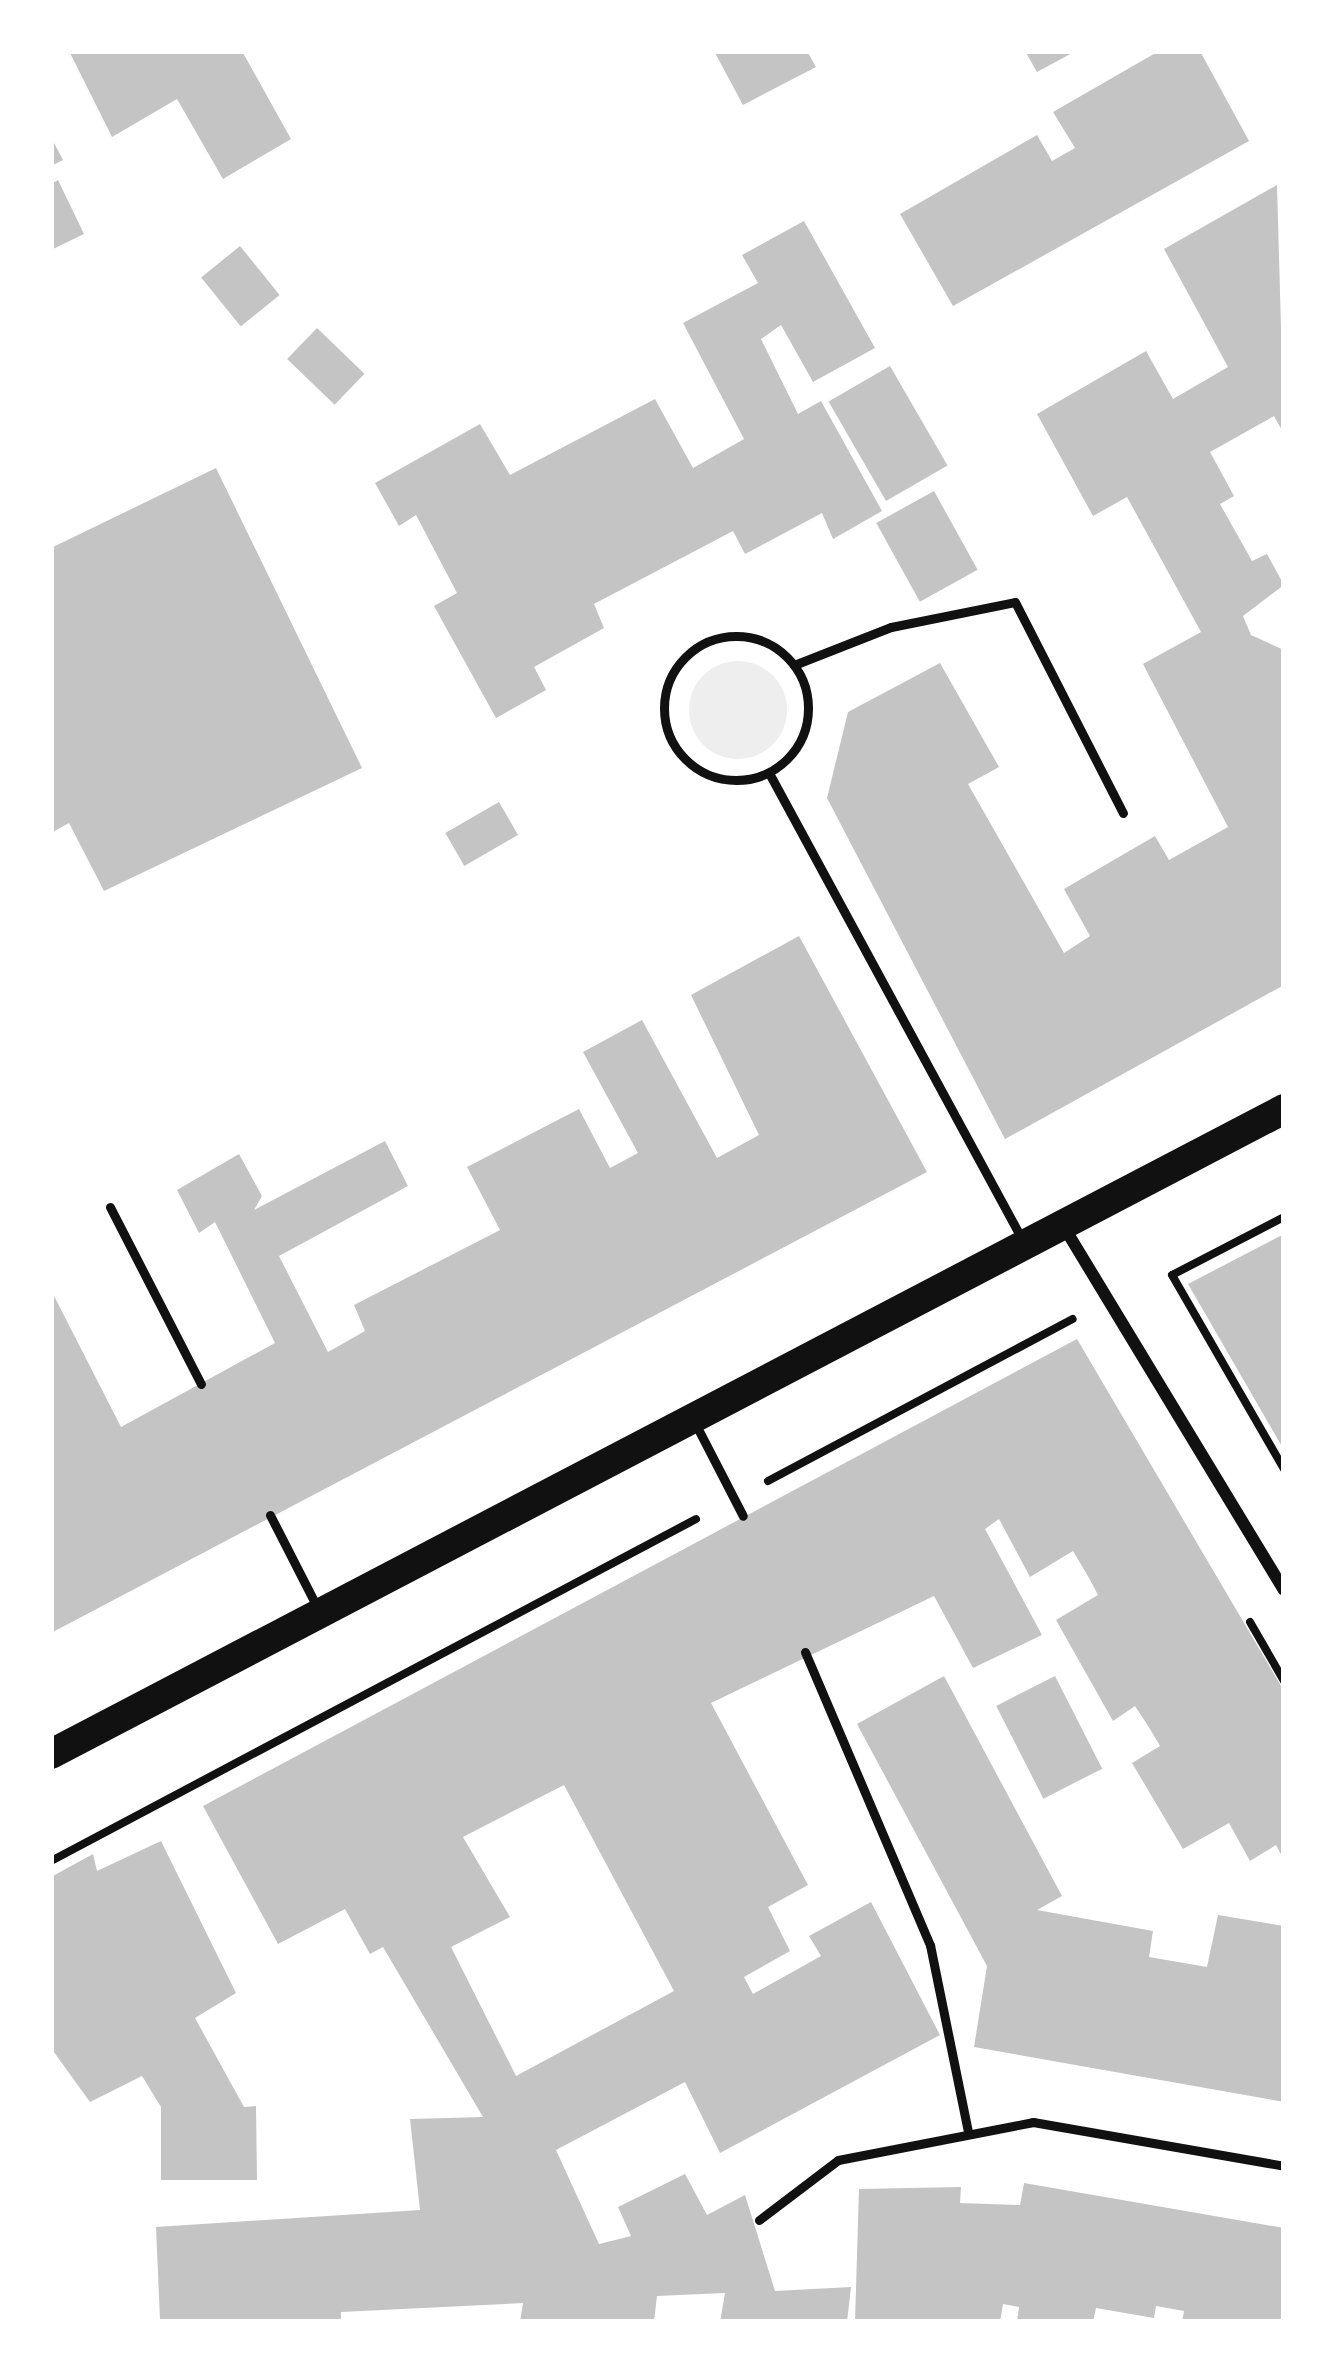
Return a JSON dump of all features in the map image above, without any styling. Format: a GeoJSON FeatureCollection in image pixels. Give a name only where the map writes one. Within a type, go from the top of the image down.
{"type":"FeatureCollection","features":[{"type":"Feature","properties":{"kind":"main road"},"geometry":{"type":"LineString","coordinates":[[51,1754],[1284,1109]]}},
{"type":"Feature","properties":{"kind":"street"},"geometry":{"type":"LineString","coordinates":[[1064,1227],[1284,1590]]}},
{"type":"Feature","properties":{"kind":"lane"},"geometry":{"type":"LineString","coordinates":[[794,664],[891,627],[1015,602],[1123,813]]}},
{"type":"Feature","properties":{"kind":"lane"},"geometry":{"type":"LineString","coordinates":[[728,636],[753,637],[794,664],[809,712],[789,758],[769,773],[745,781],[696,768],[667,729],[670,680],[728,636]]}},
{"type":"Feature","properties":{"kind":"lane"},"geometry":{"type":"LineString","coordinates":[[769,773],[1025,1245]]}},
{"type":"Feature","properties":{"kind":"lane"},"geometry":{"type":"LineString","coordinates":[[110,1207],[201,1384]]}},
{"type":"Feature","properties":{"kind":"lane"},"geometry":{"type":"LineString","coordinates":[[694,1419],[743,1516]]}},
{"type":"Feature","properties":{"kind":"lane"},"geometry":{"type":"LineString","coordinates":[[271,1516],[320,1612]]}},
{"type":"Feature","properties":{"kind":"lane"},"geometry":{"type":"LineString","coordinates":[[806,1652],[930,1945],[968,2131]]}},
{"type":"Feature","properties":{"kind":"lane"},"geometry":{"type":"LineString","coordinates":[[759,2220],[838,2160],[1033,2122],[1284,2166]]}},
{"type":"Feature","properties":{"kind":"path"},"geometry":{"type":"LineString","coordinates":[[1284,1217],[1172,1275],[1284,1469]]}},
{"type":"Feature","properties":{"kind":"path"},"geometry":{"type":"LineString","coordinates":[[51,1861],[1073,1319],[1085,1339]]}},
{"type":"Feature","properties":{"kind":"path"},"geometry":{"type":"LineString","coordinates":[[1237,1600],[1284,1681]]}},
{"type":"Feature","properties":{"kind":"shaded area"},"geometry":{"type":"Polygon","coordinates":[[[738,661],[773,675],[787,710],[773,745],[738,759],[703,745],[689,710],[703,675],[738,661]]]}},
{"type":"Feature","properties":{"kind":"building"},"geometry":{"type":"Polygon","coordinates":[[[69,51],[242,51],[291,139],[223,179],[177,99],[112,137],[69,51]]]}},
{"type":"Feature","properties":{"kind":"building"},"geometry":{"type":"Polygon","coordinates":[[[714,51],[807,51],[816,67],[743,105],[714,51]]]}},
{"type":"Feature","properties":{"kind":"building"},"geometry":{"type":"Polygon","coordinates":[[[1025,51],[1076,51],[1037,72],[1025,51]]]}},
{"type":"Feature","properties":{"kind":"building"},"geometry":{"type":"Polygon","coordinates":[[[1159,51],[1200,51],[1249,141],[953,306],[900,214],[1037,135],[1052,161],[1075,148],[1053,112],[1159,51]]]}},
{"type":"Feature","properties":{"kind":"building"},"geometry":{"type":"Polygon","coordinates":[[[51,137],[63,160],[51,166],[51,137]]]}},
{"type":"Feature","properties":{"kind":"building"},"geometry":{"type":"Polygon","coordinates":[[[58,180],[84,234],[51,250],[51,184],[58,180]]]}},
{"type":"Feature","properties":{"kind":"building"},"geometry":{"type":"Polygon","coordinates":[[[1277,185],[1284,434],[1274,416],[1210,452],[1234,496],[1220,504],[1252,561],[1267,554],[1284,585],[1243,616],[1251,635],[1284,650],[1284,985],[1005,1139],[827,798],[848,712],[940,663],[999,767],[968,784],[1064,953],[1090,936],[1064,889],[1155,836],[1169,860],[1228,827],[1143,664],[1201,632],[1127,497],[1093,516],[1037,414],[1146,351],[1173,399],[1228,367],[1164,249],[1277,185]]]}},
{"type":"Feature","properties":{"kind":"building"},"geometry":{"type":"Polygon","coordinates":[[[804,221],[875,348],[813,382],[781,325],[761,339],[798,414],[821,401],[882,511],[833,539],[822,513],[745,554],[733,531],[594,604],[604,628],[534,667],[546,690],[496,718],[434,606],[457,593],[416,515],[399,526],[375,483],[480,424],[510,475],[655,399],[693,468],[744,439],[683,323],[758,283],[742,255],[804,221]]]}},
{"type":"Feature","properties":{"kind":"building"},"geometry":{"type":"Polygon","coordinates":[[[240,246],[280,295],[241,326],[201,277],[240,246]]]}},
{"type":"Feature","properties":{"kind":"building"},"geometry":{"type":"Polygon","coordinates":[[[317,328],[364,374],[335,405],[287,359],[317,328]]]}},
{"type":"Feature","properties":{"kind":"building"},"geometry":{"type":"Polygon","coordinates":[[[890,366],[948,466],[886,501],[829,402],[890,366]]]}},
{"type":"Feature","properties":{"kind":"building"},"geometry":{"type":"Polygon","coordinates":[[[216,468],[362,768],[104,891],[69,823],[51,833],[51,548],[216,468]]]}},
{"type":"Feature","properties":{"kind":"building"},"geometry":{"type":"Polygon","coordinates":[[[934,491],[978,570],[920,602],[876,523],[934,491]]]}},
{"type":"Feature","properties":{"kind":"building"},"geometry":{"type":"Polygon","coordinates":[[[499,802],[518,835],[464,866],[445,833],[499,802]]]}},
{"type":"Feature","properties":{"kind":"building"},"geometry":{"type":"Polygon","coordinates":[[[799,936],[927,1172],[51,1633],[51,1290],[121,1427],[275,1343],[215,1222],[199,1233],[177,1190],[239,1154],[262,1196],[254,1210],[385,1141],[408,1186],[279,1256],[328,1352],[365,1331],[354,1305],[500,1230],[467,1167],[579,1109],[610,1168],[638,1153],[583,1052],[642,1020],[717,1158],[759,1135],[691,995],[799,936]]]}},
{"type":"Feature","properties":{"kind":"building"},"geometry":{"type":"Polygon","coordinates":[[[1284,1234],[1284,1450],[1188,1284],[1284,1234]]]}},
{"type":"Feature","properties":{"kind":"building"},"geometry":{"type":"Polygon","coordinates":[[[1077,1339],[1284,1691],[1284,1860],[1276,1845],[1250,1861],[1229,1823],[1183,1849],[1132,1763],[1160,1746],[1135,1706],[1113,1721],[1056,1620],[1098,1595],[1089,1578],[1073,1551],[1030,1577],[999,1519],[985,1529],[1042,1635],[973,1668],[934,1596],[711,1703],[808,1885],[768,1907],[790,1951],[744,1977],[753,1994],[821,1956],[809,1936],[871,1902],[940,2035],[720,2153],[685,2082],[556,2150],[599,2244],[631,2236],[618,2207],[685,2174],[707,2215],[745,2195],[775,2291],[851,2287],[847,2322],[720,2322],[725,2293],[657,2296],[654,2322],[520,2322],[523,2303],[341,2312],[341,2322],[160,2320],[156,2227],[420,2210],[410,2119],[483,2117],[383,1947],[370,1954],[345,1909],[278,1944],[203,1806],[1077,1339]],[[564,1785],[463,1837],[510,1917],[451,1947],[516,2076],[674,1991],[564,1785]]]}},
{"type":"Feature","properties":{"kind":"building"},"geometry":{"type":"Polygon","coordinates":[[[944,1676],[1062,1896],[1037,1910],[1153,1931],[1149,1957],[1207,1967],[1218,1915],[1284,1926],[1284,2102],[974,2047],[987,1966],[857,1724],[944,1676]]]}},
{"type":"Feature","properties":{"kind":"building"},"geometry":{"type":"Polygon","coordinates":[[[1055,1676],[1102,1769],[1043,1799],[996,1706],[1055,1676]]]}},
{"type":"Feature","properties":{"kind":"building"},"geometry":{"type":"Polygon","coordinates":[[[161,1841],[236,1993],[195,2018],[244,2107],[256,2106],[257,2180],[161,2180],[161,2107],[142,2076],[90,2102],[51,2048],[51,1877],[93,1854],[97,1871],[161,1841]]]}},
{"type":"Feature","properties":{"kind":"building"},"geometry":{"type":"Polygon","coordinates":[[[1024,2183],[1284,2228],[1284,2322],[1182,2322],[1184,2311],[1156,2306],[1154,2318],[1096,2308],[1093,2322],[1017,2322],[1019,2307],[1003,2304],[1000,2322],[855,2322],[859,2189],[961,2187],[960,2203],[1020,2205],[1024,2183]]]}}]}
